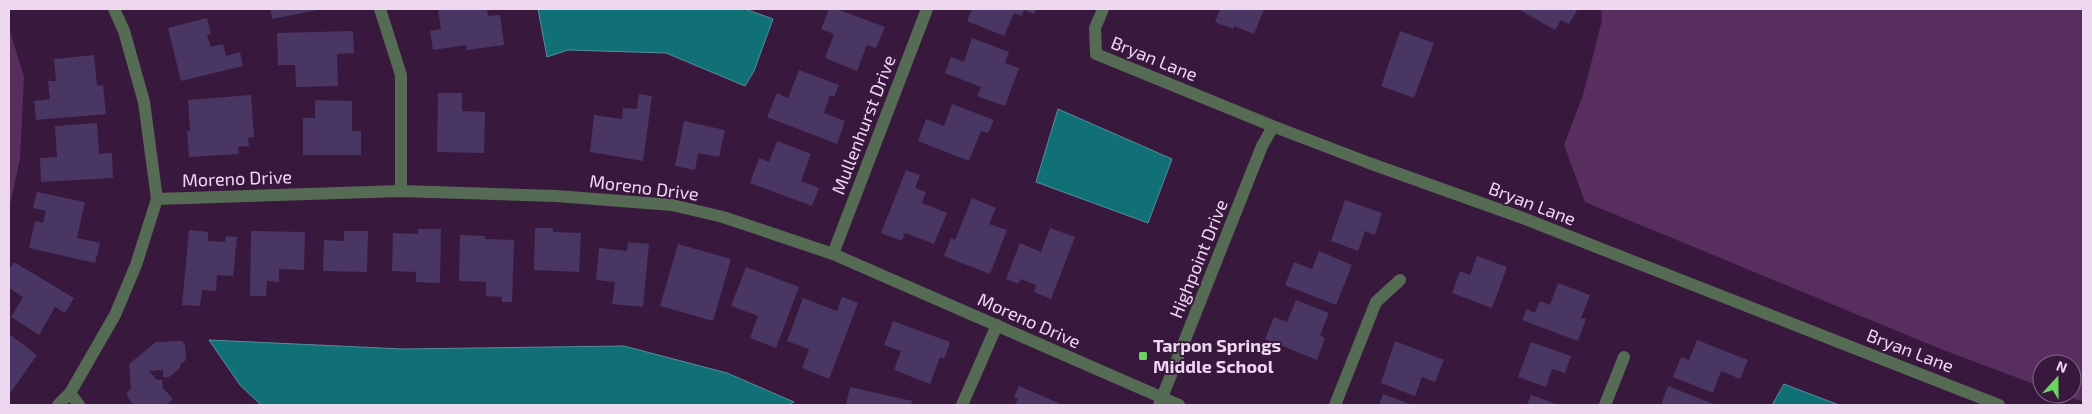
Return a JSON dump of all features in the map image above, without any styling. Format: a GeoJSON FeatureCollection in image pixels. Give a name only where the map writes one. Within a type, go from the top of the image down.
{"type":"FeatureCollection","features":[{"type":"Feature","properties":{"kind":"street"},"geometry":{"type":"LineString","coordinates":[[58,405],[70,393],[115,315],[136,265],[157,199],[144,102],[124,31],[114,9]]}},
{"type":"Feature","properties":{"kind":"street"},"geometry":{"type":"LineString","coordinates":[[380,9],[401,75],[401,191]]}},
{"type":"Feature","properties":{"kind":"street","name":"Mullenhurst Drive"},"geometry":{"type":"LineString","coordinates":[[833,254],[927,9]]}},
{"type":"Feature","properties":{"kind":"street","name":"Bryan Lane"},"geometry":{"type":"LineString","coordinates":[[1103,9],[1095,28],[1096,54],[1270,125],[1520,217],[1999,405]]}},
{"type":"Feature","properties":{"kind":"street","name":"Highpoint Drive"},"geometry":{"type":"LineString","coordinates":[[1160,402],[1262,146],[1270,132],[1270,125]]}},
{"type":"Feature","properties":{"kind":"street","name":"Moreno Drive"},"geometry":{"type":"LineString","coordinates":[[157,199],[401,191],[556,196],[672,205],[723,217],[833,254],[997,325],[1160,402],[1179,405]]}},
{"type":"Feature","properties":{"kind":"street"},"geometry":{"type":"LineString","coordinates":[[1335,405],[1376,302],[1400,280]]}},
{"type":"Feature","properties":{"kind":"street"},"geometry":{"type":"LineString","coordinates":[[962,405],[997,325]]}},
{"type":"Feature","properties":{"kind":"street"},"geometry":{"type":"LineString","coordinates":[[1605,405],[1624,357]]}},
{"type":"Feature","properties":{"kind":"street"},"geometry":{"type":"LineString","coordinates":[[70,393],[79,405]]}},
{"type":"Feature","properties":{"kind":"shaded area"},"geometry":{"type":"Polygon","coordinates":[[[538,9],[745,9],[773,19],[754,71],[745,86],[666,53],[568,50],[547,57],[538,9]]]}},
{"type":"Feature","properties":{"kind":"shaded area"},"geometry":{"type":"Polygon","coordinates":[[[1601,9],[2083,9],[2083,402],[2082,354],[2032,354],[2032,383],[1938,348],[1585,202],[1564,145],[1583,95],[1602,20],[1601,9]]]}},
{"type":"Feature","properties":{"kind":"shaded area"},"geometry":{"type":"Polygon","coordinates":[[[9,28],[24,77],[20,159],[9,209],[9,28]]]}},
{"type":"Feature","properties":{"kind":"shaded area"},"geometry":{"type":"Polygon","coordinates":[[[1058,109],[1172,159],[1148,223],[1036,182],[1058,109]]]}},
{"type":"Feature","properties":{"kind":"shaded area"},"geometry":{"type":"Polygon","coordinates":[[[209,340],[403,349],[624,346],[727,373],[794,402],[789,405],[261,405],[240,385],[209,340]]]}},
{"type":"Feature","properties":{"kind":"shaded area"},"geometry":{"type":"Polygon","coordinates":[[[1784,384],[1839,405],[1772,405],[1784,384]]]}},
{"type":"Feature","properties":{"kind":"building"},"geometry":{"type":"Polygon","coordinates":[[[270,9],[316,9],[317,10],[272,19],[270,9]]]}},
{"type":"Feature","properties":{"kind":"building"},"geometry":{"type":"Polygon","coordinates":[[[438,9],[487,9],[488,16],[500,15],[504,45],[467,50],[466,45],[433,50],[430,31],[441,29],[438,9]]]}},
{"type":"Feature","properties":{"kind":"building"},"geometry":{"type":"Polygon","coordinates":[[[829,9],[837,9],[885,27],[876,48],[867,45],[857,71],[825,58],[834,34],[821,29],[829,9]]]}},
{"type":"Feature","properties":{"kind":"building"},"geometry":{"type":"Polygon","coordinates":[[[972,9],[1037,9],[1034,14],[1024,10],[1022,16],[1014,13],[1004,36],[967,21],[972,9]]]}},
{"type":"Feature","properties":{"kind":"building"},"geometry":{"type":"Polygon","coordinates":[[[1220,9],[1264,9],[1254,34],[1234,26],[1233,29],[1215,22],[1220,9]]]}},
{"type":"Feature","properties":{"kind":"building"},"geometry":{"type":"Polygon","coordinates":[[[1518,9],[1578,9],[1569,24],[1561,20],[1555,30],[1518,9]]]}},
{"type":"Feature","properties":{"kind":"building"},"geometry":{"type":"Polygon","coordinates":[[[207,18],[211,34],[207,35],[211,47],[223,44],[226,56],[240,52],[243,66],[181,81],[168,28],[207,18]]]}},
{"type":"Feature","properties":{"kind":"building"},"geometry":{"type":"Polygon","coordinates":[[[353,31],[354,53],[337,54],[338,86],[296,87],[295,65],[278,65],[277,33],[353,31]]]}},
{"type":"Feature","properties":{"kind":"building"},"geometry":{"type":"Polygon","coordinates":[[[1400,31],[1434,43],[1414,98],[1381,86],[1400,31]]]}},
{"type":"Feature","properties":{"kind":"building"},"geometry":{"type":"Polygon","coordinates":[[[972,38],[1009,52],[1005,63],[1019,68],[1005,106],[977,96],[981,87],[945,73],[951,57],[964,62],[972,38]]]}},
{"type":"Feature","properties":{"kind":"building"},"geometry":{"type":"Polygon","coordinates":[[[94,55],[97,86],[103,85],[106,114],[36,120],[34,101],[50,99],[48,81],[56,81],[54,59],[94,55]]]}},
{"type":"Feature","properties":{"kind":"building"},"geometry":{"type":"Polygon","coordinates":[[[799,70],[839,85],[834,97],[830,95],[824,113],[845,121],[837,144],[767,117],[777,93],[788,98],[799,70]]]}},
{"type":"Feature","properties":{"kind":"building"},"geometry":{"type":"Polygon","coordinates":[[[438,93],[462,93],[462,111],[485,112],[484,153],[437,152],[438,93]]]}},
{"type":"Feature","properties":{"kind":"building"},"geometry":{"type":"Polygon","coordinates":[[[639,94],[652,96],[643,161],[590,152],[594,115],[622,119],[623,108],[637,109],[639,94]]]}},
{"type":"Feature","properties":{"kind":"building"},"geometry":{"type":"Polygon","coordinates":[[[251,95],[254,137],[248,138],[249,146],[238,147],[239,154],[189,157],[187,131],[190,131],[188,100],[251,95]]]}},
{"type":"Feature","properties":{"kind":"building"},"geometry":{"type":"Polygon","coordinates":[[[315,100],[352,101],[352,131],[361,131],[361,155],[303,155],[303,118],[315,118],[315,100]]]}},
{"type":"Feature","properties":{"kind":"building"},"geometry":{"type":"Polygon","coordinates":[[[952,104],[994,120],[988,133],[981,131],[969,161],[918,141],[926,119],[944,126],[952,104]]]}},
{"type":"Feature","properties":{"kind":"building"},"geometry":{"type":"Polygon","coordinates":[[[684,121],[725,130],[719,157],[698,153],[695,170],[675,166],[684,121]]]}},
{"type":"Feature","properties":{"kind":"building"},"geometry":{"type":"Polygon","coordinates":[[[97,123],[99,154],[112,153],[113,178],[41,182],[40,158],[57,157],[55,126],[97,123]]]}},
{"type":"Feature","properties":{"kind":"building"},"geometry":{"type":"Polygon","coordinates":[[[777,141],[811,154],[801,181],[819,188],[812,206],[750,183],[759,158],[769,162],[777,141]]]}},
{"type":"Feature","properties":{"kind":"building"},"geometry":{"type":"Polygon","coordinates":[[[906,170],[920,175],[915,188],[926,192],[922,203],[947,213],[934,244],[905,233],[902,241],[881,233],[906,170]]]}},
{"type":"Feature","properties":{"kind":"building"},"geometry":{"type":"Polygon","coordinates":[[[37,192],[85,202],[77,238],[100,243],[95,263],[29,248],[35,221],[43,223],[46,211],[33,208],[37,192]]]}},
{"type":"Feature","properties":{"kind":"building"},"geometry":{"type":"Polygon","coordinates":[[[972,198],[996,208],[989,224],[1007,230],[990,274],[944,256],[951,238],[955,240],[972,198]]]}},
{"type":"Feature","properties":{"kind":"building"},"geometry":{"type":"Polygon","coordinates":[[[1345,200],[1382,213],[1375,235],[1365,231],[1358,251],[1331,241],[1345,200]]]}},
{"type":"Feature","properties":{"kind":"building"},"geometry":{"type":"Polygon","coordinates":[[[535,228],[553,228],[553,232],[581,233],[579,272],[534,270],[535,228]]]}},
{"type":"Feature","properties":{"kind":"building"},"geometry":{"type":"Polygon","coordinates":[[[1050,228],[1075,237],[1051,299],[1034,292],[1036,285],[1021,279],[1018,284],[1006,279],[1020,243],[1041,252],[1050,228]]]}},
{"type":"Feature","properties":{"kind":"building"},"geometry":{"type":"Polygon","coordinates":[[[418,229],[441,229],[440,283],[416,282],[416,272],[392,271],[393,233],[418,234],[418,229]]]}},
{"type":"Feature","properties":{"kind":"building"},"geometry":{"type":"Polygon","coordinates":[[[189,230],[208,232],[208,241],[225,242],[226,236],[237,237],[233,276],[217,275],[216,291],[202,290],[200,306],[182,305],[189,230]]]}},
{"type":"Feature","properties":{"kind":"building"},"geometry":{"type":"Polygon","coordinates":[[[251,231],[305,232],[304,270],[279,269],[279,282],[267,281],[266,296],[250,296],[251,231]]]}},
{"type":"Feature","properties":{"kind":"building"},"geometry":{"type":"Polygon","coordinates":[[[344,231],[368,231],[367,272],[323,271],[324,240],[344,241],[344,231]]]}},
{"type":"Feature","properties":{"kind":"building"},"geometry":{"type":"Polygon","coordinates":[[[460,235],[485,236],[485,239],[514,240],[512,302],[502,302],[502,297],[486,296],[486,282],[459,281],[460,235]]]}},
{"type":"Feature","properties":{"kind":"building"},"geometry":{"type":"Polygon","coordinates":[[[628,242],[649,244],[643,307],[612,304],[615,282],[596,280],[599,248],[627,251],[628,242]]]}},
{"type":"Feature","properties":{"kind":"building"},"geometry":{"type":"Polygon","coordinates":[[[678,244],[731,259],[713,321],[660,306],[678,244]]]}},
{"type":"Feature","properties":{"kind":"building"},"geometry":{"type":"Polygon","coordinates":[[[1319,251],[1352,265],[1336,305],[1285,285],[1294,262],[1312,269],[1319,251]]]}},
{"type":"Feature","properties":{"kind":"building"},"geometry":{"type":"Polygon","coordinates":[[[1477,256],[1507,267],[1492,308],[1452,293],[1460,271],[1470,275],[1477,256]]]}},
{"type":"Feature","properties":{"kind":"building"},"geometry":{"type":"Polygon","coordinates":[[[14,262],[74,298],[65,313],[55,307],[39,335],[11,317],[23,297],[9,288],[9,270],[14,262]]]}},
{"type":"Feature","properties":{"kind":"building"},"geometry":{"type":"Polygon","coordinates":[[[746,267],[799,287],[776,348],[750,338],[758,316],[731,306],[746,267]]]}},
{"type":"Feature","properties":{"kind":"building"},"geometry":{"type":"Polygon","coordinates":[[[1558,283],[1590,295],[1581,318],[1586,319],[1578,341],[1522,320],[1527,309],[1535,313],[1540,301],[1550,305],[1558,283]]]}},
{"type":"Feature","properties":{"kind":"building"},"geometry":{"type":"Polygon","coordinates":[[[842,297],[858,303],[829,379],[802,368],[809,349],[787,341],[803,298],[837,311],[842,297]]]}},
{"type":"Feature","properties":{"kind":"building"},"geometry":{"type":"Polygon","coordinates":[[[1296,300],[1329,313],[1320,335],[1325,338],[1317,360],[1265,339],[1274,317],[1287,322],[1296,300]]]}},
{"type":"Feature","properties":{"kind":"building"},"geometry":{"type":"Polygon","coordinates":[[[893,321],[950,342],[944,359],[940,357],[930,384],[894,370],[901,351],[884,345],[893,321]]]}},
{"type":"Feature","properties":{"kind":"building"},"geometry":{"type":"Polygon","coordinates":[[[9,334],[37,355],[11,392],[9,390],[9,334]]]}},
{"type":"Feature","properties":{"kind":"building"},"geometry":{"type":"Polygon","coordinates":[[[1697,340],[1748,360],[1740,379],[1721,371],[1713,393],[1673,377],[1681,357],[1689,360],[1697,340]]]}},
{"type":"Feature","properties":{"kind":"building"},"geometry":{"type":"Polygon","coordinates":[[[182,341],[185,345],[186,360],[180,365],[180,368],[169,377],[163,377],[163,370],[149,371],[157,380],[162,380],[163,388],[173,399],[166,405],[134,405],[128,398],[127,392],[131,389],[129,364],[156,342],[182,341]]]}},
{"type":"Feature","properties":{"kind":"building"},"geometry":{"type":"Polygon","coordinates":[[[1395,341],[1444,360],[1435,382],[1422,377],[1415,396],[1381,383],[1395,341]]]}},
{"type":"Feature","properties":{"kind":"building"},"geometry":{"type":"Polygon","coordinates":[[[1531,342],[1571,356],[1565,373],[1552,369],[1546,387],[1518,377],[1531,342]]]}},
{"type":"Feature","properties":{"kind":"building"},"geometry":{"type":"Polygon","coordinates":[[[1019,386],[1063,405],[1015,405],[1018,399],[1014,397],[1019,386]]]}},
{"type":"Feature","properties":{"kind":"building"},"geometry":{"type":"Polygon","coordinates":[[[1668,386],[1716,405],[1661,405],[1668,386]]]}},
{"type":"Feature","properties":{"kind":"building"},"geometry":{"type":"Polygon","coordinates":[[[850,387],[912,401],[911,405],[846,405],[850,387]]]}},
{"type":"Feature","properties":{"kind":"building"},"geometry":{"type":"Polygon","coordinates":[[[1383,394],[1412,405],[1379,405],[1383,394]]]}},
{"type":"Feature","properties":{"kind":"building"},"geometry":{"type":"Polygon","coordinates":[[[1531,395],[1559,405],[1527,405],[1531,395]]]}},
{"type":"Feature","properties":{"kind":"place","name":"Tarpon Springs Middle School"},"geometry":{"type":"Point","coordinates":[1143,356]}}]}
